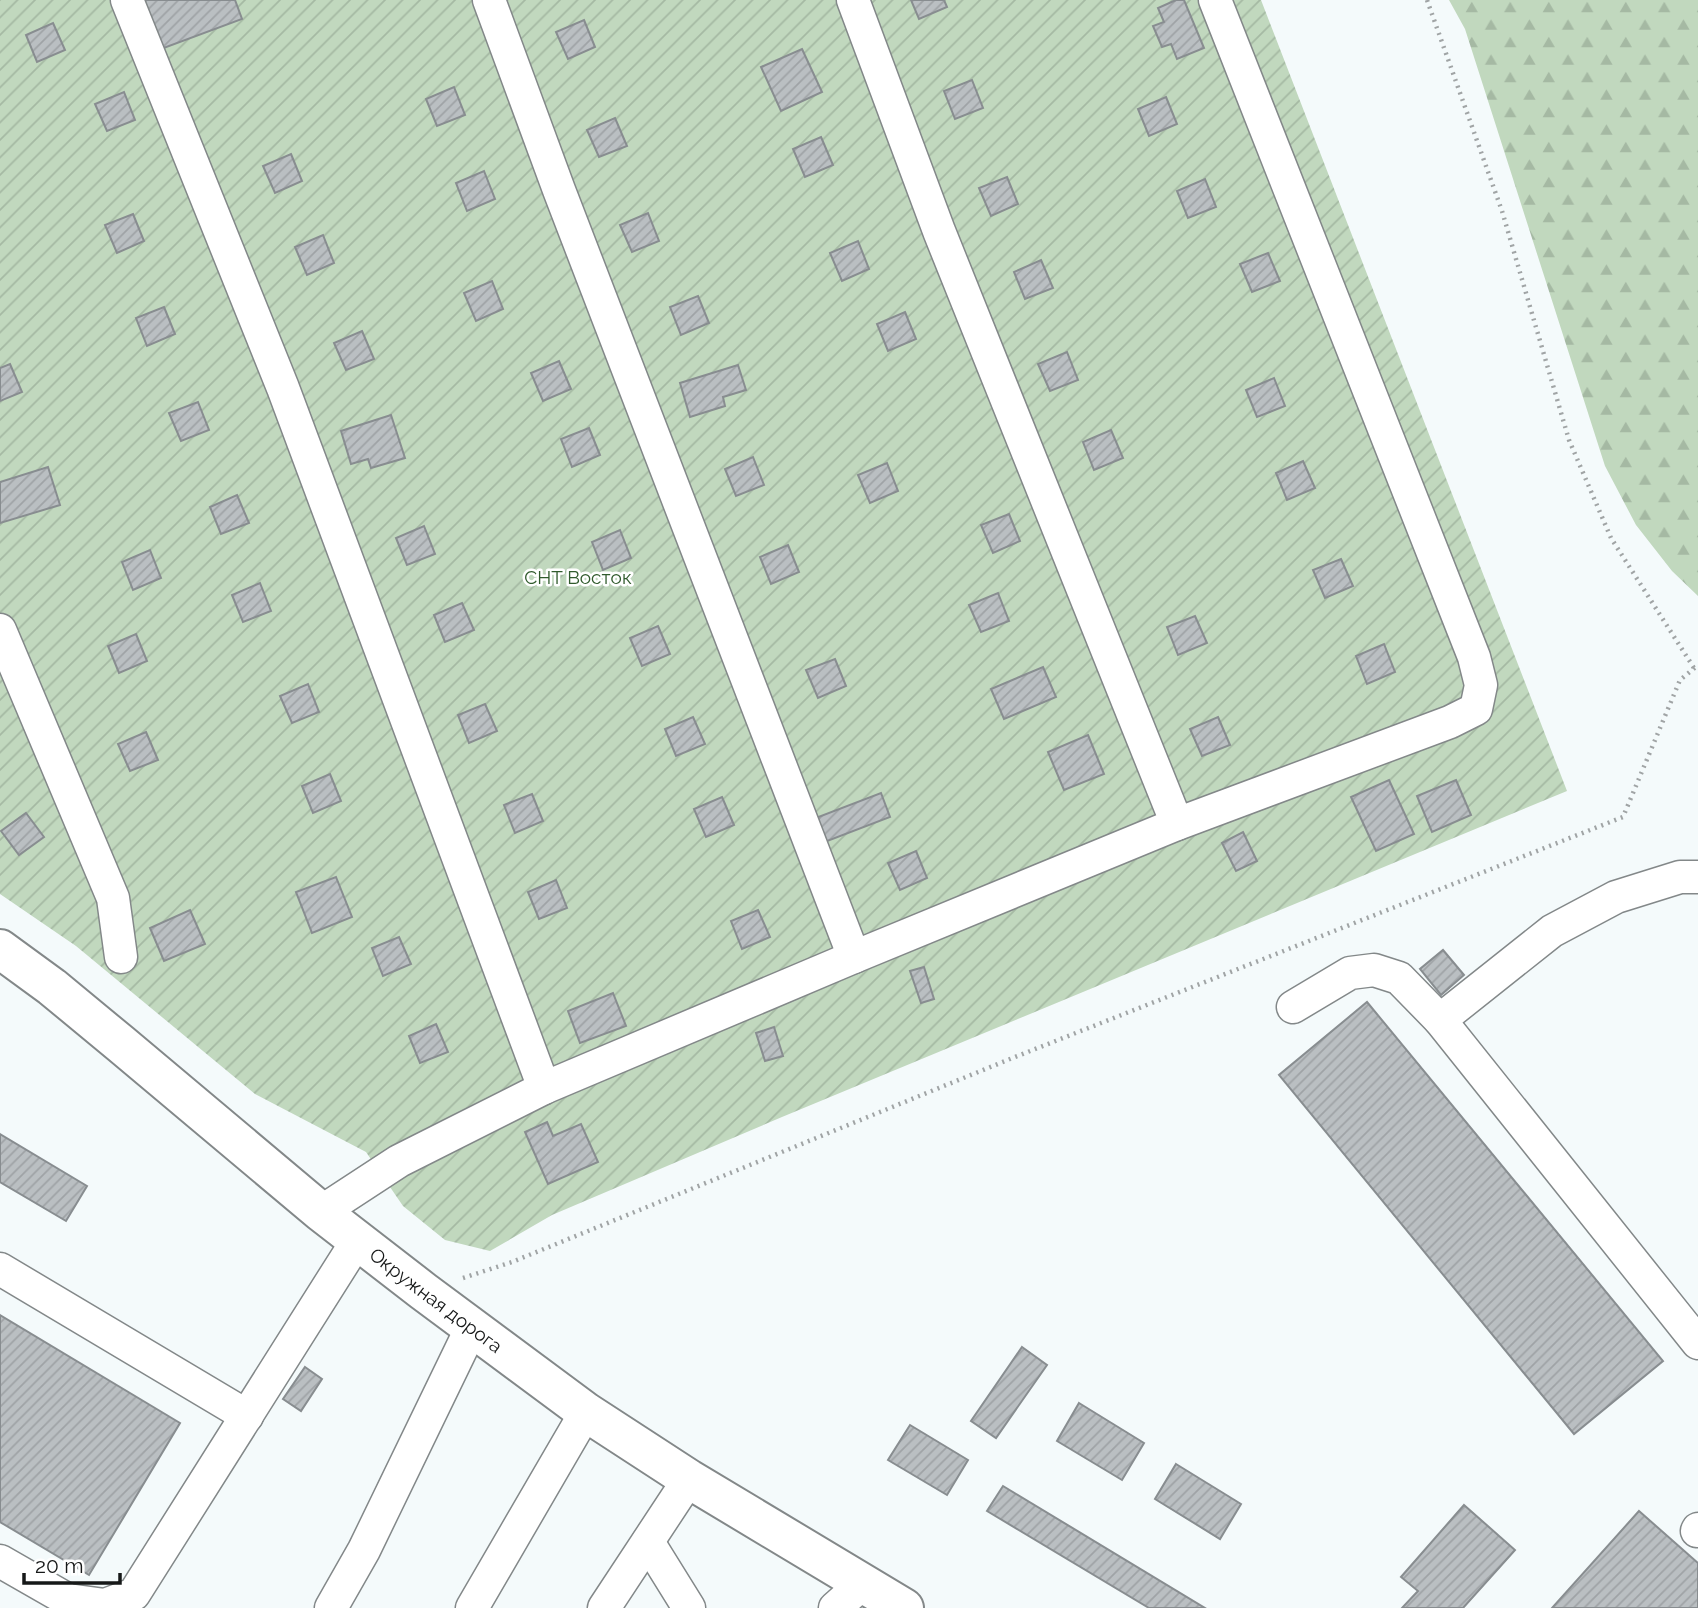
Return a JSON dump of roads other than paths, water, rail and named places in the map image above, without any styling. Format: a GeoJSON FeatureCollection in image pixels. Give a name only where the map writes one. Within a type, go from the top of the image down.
{"type":"FeatureCollection","features":[{"type":"Feature","properties":{"kind":"main road","name":"Окружная дорога"},"geometry":{"type":"LineString","coordinates":[[0,949],[121,1044],[321,1212],[586,1412],[689,1479],[849,1596],[904,1608]]}},
{"type":"Feature","properties":{"kind":"lane"},"geometry":{"type":"LineString","coordinates":[[127,0],[283,388],[544,1088]]}},
{"type":"Feature","properties":{"kind":"lane"},"geometry":{"type":"LineString","coordinates":[[489,0],[564,203],[854,957]]}},
{"type":"Feature","properties":{"kind":"lane"},"geometry":{"type":"LineString","coordinates":[[853,0],[939,231],[1177,824]]}},
{"type":"Feature","properties":{"kind":"lane"},"geometry":{"type":"LineString","coordinates":[[321,1212],[399,1161],[544,1088],[1177,824],[1450,722],[1476,709],[1481,685],[1474,657],[1215,0]]}},
{"type":"Feature","properties":{"kind":"lane"},"geometry":{"type":"LineString","coordinates":[[0,630],[113,898],[121,957]]}},
{"type":"Feature","properties":{"kind":"lane"},"geometry":{"type":"LineString","coordinates":[[1440,1020],[1552,931],[1616,897],[1681,877],[1698,877]]}},
{"type":"Feature","properties":{"kind":"lane"},"geometry":{"type":"LineString","coordinates":[[1293,1007],[1350,973],[1374,971],[1399,978],[1440,1020],[1698,1343]]}},
{"type":"Feature","properties":{"kind":"lane"},"geometry":{"type":"LineString","coordinates":[[0,1561],[68,1600],[105,1605],[134,1594],[358,1241]]}},
{"type":"Feature","properties":{"kind":"lane"},"geometry":{"type":"LineString","coordinates":[[0,1269],[247,1416]]}},
{"type":"Feature","properties":{"kind":"lane"},"geometry":{"type":"LineString","coordinates":[[331,1608],[364,1550],[472,1327]]}},
{"type":"Feature","properties":{"kind":"lane"},"geometry":{"type":"LineString","coordinates":[[472,1608],[586,1412]]}},
{"type":"Feature","properties":{"kind":"lane"},"geometry":{"type":"LineString","coordinates":[[604,1608],[689,1479]]}},
{"type":"Feature","properties":{"kind":"lane"},"geometry":{"type":"LineString","coordinates":[[649,1542],[689,1608]]}},
{"type":"Feature","properties":{"kind":"park label","name":"СНТ Восток"},"geometry":{"type":"Point","coordinates":[578,577]}}]}
